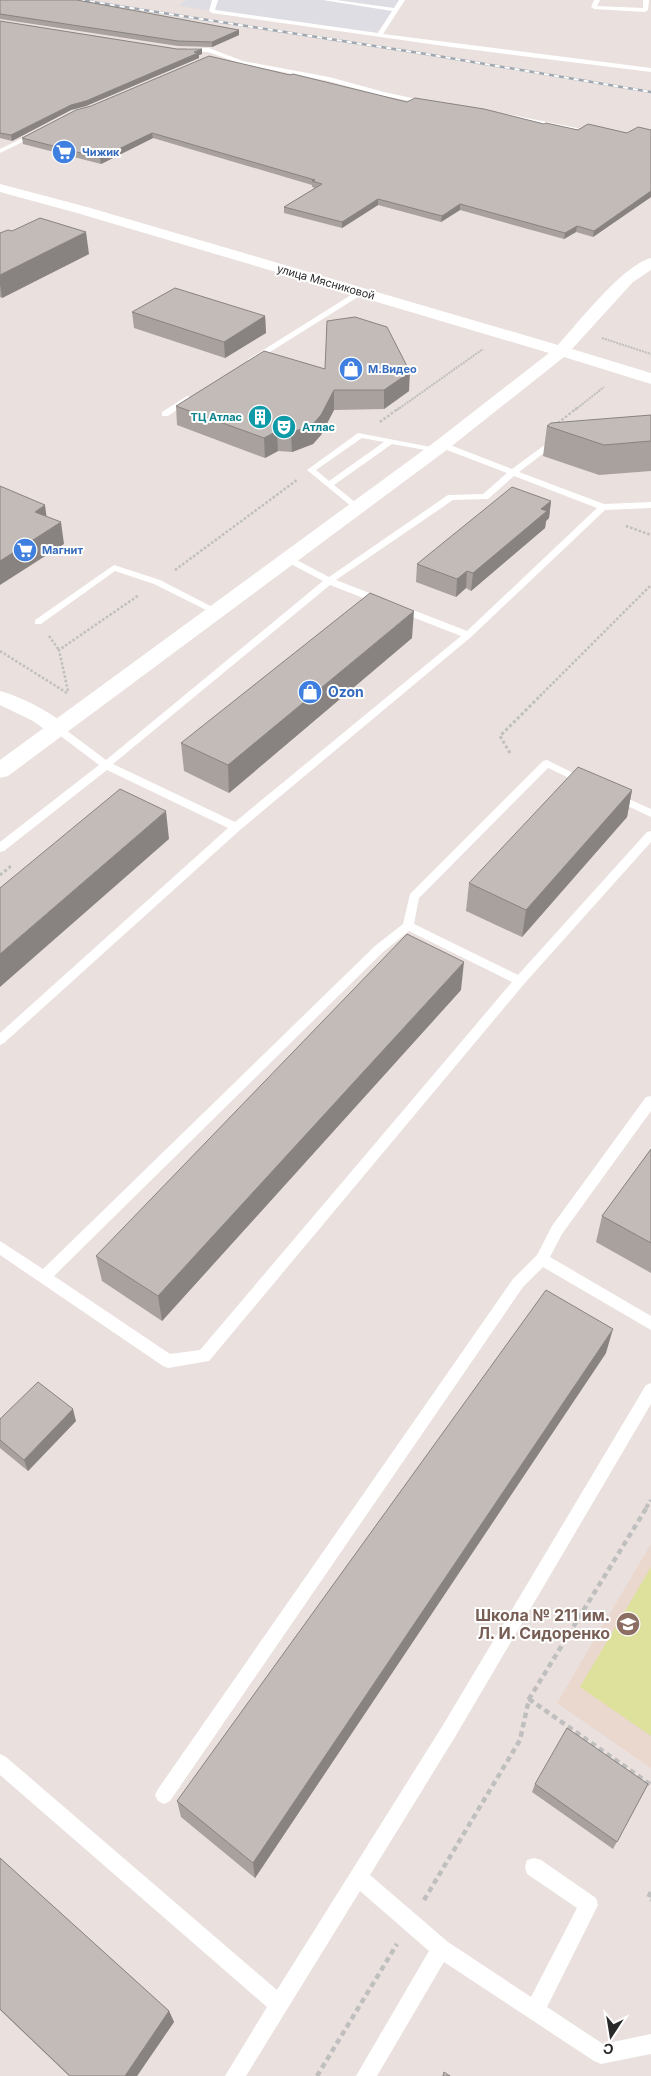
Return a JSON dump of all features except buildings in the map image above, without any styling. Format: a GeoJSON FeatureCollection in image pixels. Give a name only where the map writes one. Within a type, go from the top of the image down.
{"type":"FeatureCollection","features":[{"type":"Feature","properties":{"kind":"street","name":"улица Мясниковой"},"geometry":{"type":"LineString","coordinates":[[0,188],[362,292],[651,379]]}},
{"type":"Feature","properties":{"kind":"street"},"geometry":{"type":"LineString","coordinates":[[0,771],[439,447],[561,351],[578,330],[628,279],[651,263]]}},
{"type":"Feature","properties":{"kind":"street"},"geometry":{"type":"LineString","coordinates":[[0,697],[40,717],[58,729]]}},
{"type":"Feature","properties":{"kind":"lane"},"geometry":{"type":"LineString","coordinates":[[215,0],[212,11],[378,35],[651,70]]}},
{"type":"Feature","properties":{"kind":"lane"},"geometry":{"type":"LineString","coordinates":[[326,0],[395,10]]}},
{"type":"Feature","properties":{"kind":"lane"},"geometry":{"type":"LineString","coordinates":[[378,35],[402,0]]}},
{"type":"Feature","properties":{"kind":"lane"},"geometry":{"type":"LineString","coordinates":[[597,0],[594,6],[645,10],[646,0]]}},
{"type":"Feature","properties":{"kind":"lane"},"geometry":{"type":"LineString","coordinates":[[178,50],[209,50],[242,62],[330,79],[382,94],[437,104]]}},
{"type":"Feature","properties":{"kind":"lane"},"geometry":{"type":"LineString","coordinates":[[209,58],[217,54]]}},
{"type":"Feature","properties":{"kind":"lane"},"geometry":{"type":"LineString","coordinates":[[644,69],[651,64]]}},
{"type":"Feature","properties":{"kind":"lane"},"geometry":{"type":"LineString","coordinates":[[488,113],[577,130]]}},
{"type":"Feature","properties":{"kind":"lane"},"geometry":{"type":"LineString","coordinates":[[0,151],[43,129]]}},
{"type":"Feature","properties":{"kind":"lane"},"geometry":{"type":"LineString","coordinates":[[247,363],[362,292]]}},
{"type":"Feature","properties":{"kind":"lane"},"geometry":{"type":"LineString","coordinates":[[165,414],[198,394]]}},
{"type":"Feature","properties":{"kind":"lane"},"geometry":{"type":"LineString","coordinates":[[357,508],[311,470],[361,435],[439,447],[513,472],[603,507],[651,505]]}},
{"type":"Feature","properties":{"kind":"lane"},"geometry":{"type":"LineString","coordinates":[[0,848],[106,765],[329,581],[450,497],[485,497],[513,472],[560,438],[569,438]]}},
{"type":"Feature","properties":{"kind":"lane"},"geometry":{"type":"LineString","coordinates":[[329,485],[391,441]]}},
{"type":"Feature","properties":{"kind":"lane"},"geometry":{"type":"LineString","coordinates":[[0,1040],[236,827],[468,635],[603,507]]}},
{"type":"Feature","properties":{"kind":"lane"},"geometry":{"type":"LineString","coordinates":[[288,559],[329,581],[468,635]]}},
{"type":"Feature","properties":{"kind":"lane"},"geometry":{"type":"LineString","coordinates":[[38,622],[114,568],[158,582],[217,612]]}},
{"type":"Feature","properties":{"kind":"lane"},"geometry":{"type":"LineString","coordinates":[[58,729],[106,765],[236,827]]}},
{"type":"Feature","properties":{"kind":"lane"},"geometry":{"type":"LineString","coordinates":[[45,1276],[379,949],[408,926],[414,897],[547,764],[651,813]]}},
{"type":"Feature","properties":{"kind":"lane"},"geometry":{"type":"LineString","coordinates":[[0,1247],[168,1362],[204,1356],[520,981],[651,835]]}},
{"type":"Feature","properties":{"kind":"lane"},"geometry":{"type":"LineString","coordinates":[[408,926],[520,981]]}},
{"type":"Feature","properties":{"kind":"lane"},"geometry":{"type":"LineString","coordinates":[[164,1794],[518,1283],[542,1259],[557,1230],[651,1101]]}},
{"type":"Feature","properties":{"kind":"lane"},"geometry":{"type":"LineString","coordinates":[[542,1259],[651,1324]]}},
{"type":"Feature","properties":{"kind":"lane"},"geometry":{"type":"LineString","coordinates":[[235,2076],[449,1731],[651,1390]]}},
{"type":"Feature","properties":{"kind":"lane"},"geometry":{"type":"LineString","coordinates":[[0,1763],[279,2004]]}},
{"type":"Feature","properties":{"kind":"lane"},"geometry":{"type":"LineString","coordinates":[[534,1867],[589,1906],[535,2010]]}},
{"type":"Feature","properties":{"kind":"lane"},"geometry":{"type":"LineString","coordinates":[[358,1878],[441,1949],[601,2054],[651,2044]]}},
{"type":"Feature","properties":{"kind":"lane"},"geometry":{"type":"LineString","coordinates":[[366,2076],[441,1949]]}},
{"type":"Feature","properties":{"kind":"path"},"geometry":{"type":"LineString","coordinates":[[578,330],[651,354]]}},
{"type":"Feature","properties":{"kind":"path"},"geometry":{"type":"LineString","coordinates":[[361,435],[504,335]]}},
{"type":"Feature","properties":{"kind":"path"},"geometry":{"type":"LineString","coordinates":[[510,753],[500,736],[651,585]]}},
{"type":"Feature","properties":{"kind":"path"},"geometry":{"type":"LineString","coordinates":[[0,651],[69,694]]}},
{"type":"Feature","properties":{"kind":"path"},"geometry":{"type":"LineString","coordinates":[[317,2076],[520,1740],[529,1699],[651,1500]]}},
{"type":"Feature","properties":{"kind":"path"},"geometry":{"type":"LineString","coordinates":[[529,1699],[651,1785]]}},
{"type":"Feature","properties":{"kind":"path"},"geometry":{"type":"LineString","coordinates":[[651,1892],[648,1898],[651,1900]]}},
{"type":"Feature","properties":{"kind":"shaded area"},"geometry":{"type":"Polygon","coordinates":[[[185,0],[403,0],[399,8],[373,35],[179,6],[185,0]]]}},
{"type":"Feature","properties":{"kind":"shaded area","name":"Школа № 211 им. Л. И. Сидоренко"},"geometry":{"type":"Polygon","coordinates":[[[651,1544],[651,1768],[557,1703],[651,1544]]]}},
{"type":"Feature","properties":{"kind":"green space"},"geometry":{"type":"Polygon","coordinates":[[[651,1567],[651,1736],[580,1687],[651,1567]]]}},
{"type":"Feature","properties":{"kind":"railway"},"geometry":{"type":"LineString","coordinates":[[80,0],[426,54],[651,92]]}},
{"type":"Feature","properties":{"kind":"place","name":"Чижик"},"geometry":{"type":"Point","coordinates":[64,152]}},
{"type":"Feature","properties":{"kind":"place","name":"М.Видео"},"geometry":{"type":"Point","coordinates":[351,369]}},
{"type":"Feature","properties":{"kind":"place","name":"ТЦ Атлас"},"geometry":{"type":"Point","coordinates":[260,417]}},
{"type":"Feature","properties":{"kind":"place","name":"Атлас"},"geometry":{"type":"Point","coordinates":[284,427]}},
{"type":"Feature","properties":{"kind":"place","name":"Магнит"},"geometry":{"type":"Point","coordinates":[25,550]}},
{"type":"Feature","properties":{"kind":"place","name":"Ozon"},"geometry":{"type":"Point","coordinates":[310,692]}},
{"type":"Feature","properties":{"kind":"place","name":"Школа № 211 им. Л. И. Сидоренко"},"geometry":{"type":"Point","coordinates":[628,1624]}}]}
